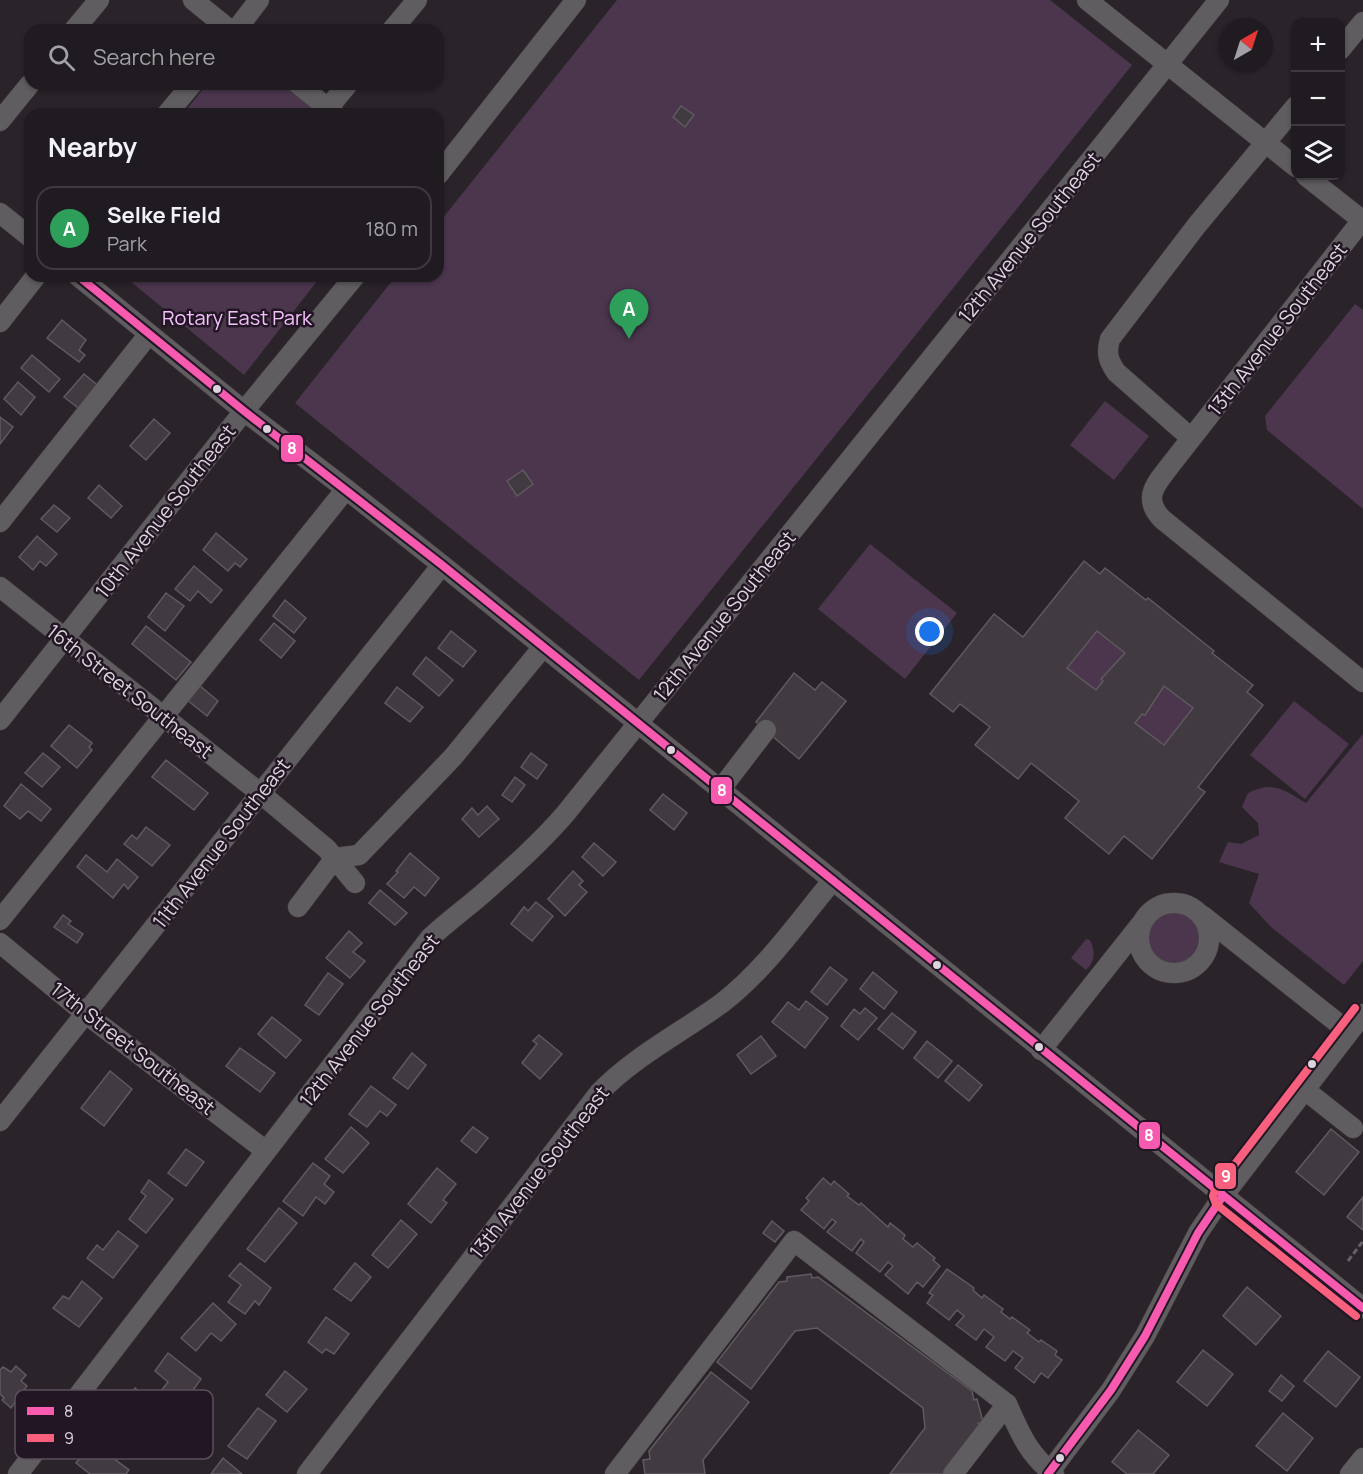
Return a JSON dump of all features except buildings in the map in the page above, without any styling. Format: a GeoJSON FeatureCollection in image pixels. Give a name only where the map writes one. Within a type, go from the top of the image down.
{"type":"FeatureCollection","features":[{"type":"Feature","properties":{"kind":"street"},"geometry":{"type":"LineString","coordinates":[[79,24],[99,0]]}},
{"type":"Feature","properties":{"kind":"street"},"geometry":{"type":"LineString","coordinates":[[193,0],[223,24]]}},
{"type":"Feature","properties":{"kind":"street"},"geometry":{"type":"LineString","coordinates":[[241,24],[260,0]]}},
{"type":"Feature","properties":{"kind":"street"},"geometry":{"type":"LineString","coordinates":[[397,24],[417,0]]}},
{"type":"Feature","properties":{"kind":"street"},"geometry":{"type":"LineString","coordinates":[[444,167],[576,0]]}},
{"type":"Feature","properties":{"kind":"street"},"geometry":{"type":"LineString","coordinates":[[1087,0],[1291,163]]}},
{"type":"Feature","properties":{"kind":"street","name":"12th Avenue Southeast"},"geometry":{"type":"LineString","coordinates":[[82,1390],[430,938],[546,836],[1219,0]]}},
{"type":"Feature","properties":{"kind":"street"},"geometry":{"type":"LineString","coordinates":[[1345,45],[1363,22]]}},
{"type":"Feature","properties":{"kind":"street"},"geometry":{"type":"LineString","coordinates":[[0,121],[25,90]]}},
{"type":"Feature","properties":{"kind":"street"},"geometry":{"type":"LineString","coordinates":[[172,108],[187,90]]}},
{"type":"Feature","properties":{"kind":"street"},"geometry":{"type":"LineString","coordinates":[[306,90],[328,108]]}},
{"type":"Feature","properties":{"kind":"street"},"geometry":{"type":"LineString","coordinates":[[334,108],[344,90]]}},
{"type":"Feature","properties":{"kind":"street"},"geometry":{"type":"LineString","coordinates":[[1191,438],[1116,372],[1108,360],[1107,350],[1116,329],[1197,225],[1291,112]]}},
{"type":"Feature","properties":{"kind":"street"},"geometry":{"type":"LineString","coordinates":[[1311,180],[1363,220]]}},
{"type":"Feature","properties":{"kind":"street"},"geometry":{"type":"LineString","coordinates":[[0,213],[24,232]]}},
{"type":"Feature","properties":{"kind":"street","name":"13th Avenue Southeast"},"geometry":{"type":"LineString","coordinates":[[1363,220],[1191,438],[1156,484],[1151,497],[1153,510],[1162,519],[1363,682]]}},
{"type":"Feature","properties":{"kind":"street"},"geometry":{"type":"LineString","coordinates":[[0,321],[31,282]]}},
{"type":"Feature","properties":{"kind":"street"},"geometry":{"type":"LineString","coordinates":[[85,282],[244,411],[346,489],[543,647],[1363,1308]]}},
{"type":"Feature","properties":{"kind":"street","name":"10th Avenue Southeast"},"geometry":{"type":"LineString","coordinates":[[0,720],[244,411],[351,282]]}},
{"type":"Feature","properties":{"kind":"street"},"geometry":{"type":"LineString","coordinates":[[0,522],[149,334]]}},
{"type":"Feature","properties":{"kind":"street"},"geometry":{"type":"LineString","coordinates":[[0,920],[346,489]]}},
{"type":"Feature","properties":{"kind":"street","name":"11th Avenue Southeast"},"geometry":{"type":"LineString","coordinates":[[0,1121],[442,566]]}},
{"type":"Feature","properties":{"kind":"street","name":"16th Street Southeast"},"geometry":{"type":"LineString","coordinates":[[0,587],[260,793],[327,849],[355,883]]}},
{"type":"Feature","properties":{"kind":"street"},"geometry":{"type":"LineString","coordinates":[[298,907],[334,858],[359,855],[453,757],[543,647]]}},
{"type":"Feature","properties":{"kind":"street"},"geometry":{"type":"LineString","coordinates":[[720,790],[766,730]]}},
{"type":"Feature","properties":{"kind":"street","name":"13th Avenue Southeast"},"geometry":{"type":"LineString","coordinates":[[307,1474],[600,1093],[628,1067],[737,990],[767,960],[832,880]]}},
{"type":"Feature","properties":{"kind":"street"},"geometry":{"type":"LineString","coordinates":[[1041,1050],[1144,920],[1157,907],[1165,904],[1183,904],[1198,912],[1349,1032]]}},
{"type":"Feature","properties":{"kind":"street"},"geometry":{"type":"LineString","coordinates":[[1108,967],[1119,961],[1128,960],[1150,964],[1168,973],[1179,974],[1196,967],[1207,953],[1210,944],[1208,927],[1198,912]]}},
{"type":"Feature","properties":{"kind":"street"},"geometry":{"type":"LineString","coordinates":[[1144,920],[1139,938],[1140,947],[1150,964]]}},
{"type":"Feature","properties":{"kind":"street","name":"17th Street Southeast"},"geometry":{"type":"LineString","coordinates":[[0,943],[86,1014],[266,1151]]}},
{"type":"Feature","properties":{"kind":"street"},"geometry":{"type":"LineString","coordinates":[[1207,953],[1221,945],[1241,946]]}},
{"type":"Feature","properties":{"kind":"street"},"geometry":{"type":"LineString","coordinates":[[615,1474],[794,1240],[1006,1404],[1024,1442],[1034,1457],[1051,1473],[1111,1390],[1139,1346],[1198,1233],[1223,1196],[1363,1014]]}},
{"type":"Feature","properties":{"kind":"street"},"geometry":{"type":"LineString","coordinates":[[1305,1090],[1353,1128]]}},
{"type":"Feature","properties":{"kind":"street"},"geometry":{"type":"LineString","coordinates":[[952,1474],[1006,1404]]}},
{"type":"Feature","properties":{"kind":"street"},"geometry":{"type":"LineString","coordinates":[[1350,1474],[1363,1458]]}},
{"type":"Feature","properties":{"kind":"street","name":"12th Avenue Southeast"},"geometry":{"type":"LineString","coordinates":[[18,1474],[30,1459]]}},
{"type":"Feature","properties":{"kind":"path"},"geometry":{"type":"LineString","coordinates":[[1348,1261],[1363,1241]]}},
{"type":"Feature","properties":{"kind":"green space"},"geometry":{"type":"Polygon","coordinates":[[[617,0],[1050,0],[1132,65],[639,680],[295,403],[391,282],[444,282],[444,216],[617,0]]]}},
{"type":"Feature","properties":{"kind":"green space"},"geometry":{"type":"Polygon","coordinates":[[[202,90],[294,90],[317,108],[188,108],[202,90]]]}},
{"type":"Feature","properties":{"kind":"green space","name":"Rotary East Park"},"geometry":{"type":"Polygon","coordinates":[[[131,282],[316,282],[244,375],[131,282]]]}},
{"type":"Feature","properties":{"kind":"green space"},"geometry":{"type":"Polygon","coordinates":[[[1355,304],[1363,310],[1363,509],[1267,430],[1265,416],[1355,304]]]}},
{"type":"Feature","properties":{"kind":"green space"},"geometry":{"type":"Polygon","coordinates":[[[1105,401],[1149,436],[1114,480],[1070,445],[1105,401]]]}},
{"type":"Feature","properties":{"kind":"green space"},"geometry":{"type":"Polygon","coordinates":[[[870,544],[957,613],[905,679],[818,609],[870,544]]]}},
{"type":"Feature","properties":{"kind":"green space"},"geometry":{"type":"Polygon","coordinates":[[[1097,631],[1125,653],[1102,679],[1103,681],[1096,690],[1067,668],[1097,631]]]}},
{"type":"Feature","properties":{"kind":"green space"},"geometry":{"type":"Polygon","coordinates":[[[1164,686],[1193,708],[1164,745],[1135,723],[1142,714],[1145,715],[1164,686]]]}},
{"type":"Feature","properties":{"kind":"green space"},"geometry":{"type":"Polygon","coordinates":[[[1294,701],[1349,744],[1305,799],[1250,755],[1294,701]]]}},
{"type":"Feature","properties":{"kind":"green space"},"geometry":{"type":"Polygon","coordinates":[[[1363,734],[1363,961],[1344,985],[1271,927],[1249,903],[1259,874],[1219,862],[1228,842],[1241,844],[1259,835],[1258,823],[1242,807],[1248,793],[1265,787],[1278,788],[1306,803],[1363,734]]]}},
{"type":"Feature","properties":{"kind":"green space"},"geometry":{"type":"Polygon","coordinates":[[[1169,912],[1179,912],[1189,916],[1197,924],[1201,939],[1197,954],[1189,962],[1179,966],[1169,966],[1159,962],[1151,954],[1147,944],[1147,934],[1151,924],[1159,916],[1169,912]]]}},
{"type":"Feature","properties":{"kind":"green space"},"geometry":{"type":"Polygon","coordinates":[[[1086,939],[1090,940],[1094,956],[1086,970],[1071,958],[1086,939]]]}},
{"type":"Feature","properties":{"kind":"transit line","name":"8"},"geometry":{"type":"LineString","coordinates":[[85,282],[244,411],[442,565],[1363,1308]]}},
{"type":"Feature","properties":{"kind":"transit line","name":"9"},"geometry":{"type":"LineString","coordinates":[[1355,1008],[1215,1190],[1213,1196],[1216,1204],[1356,1316]]}},
{"type":"Feature","properties":{"kind":"transit line","name":"8"},"geometry":{"type":"LineString","coordinates":[[1048,1474],[1111,1390],[1145,1336],[1198,1233],[1223,1196]]}},
{"type":"Feature","properties":{"kind":"place","name":"Selke Field"},"geometry":{"type":"Point","coordinates":[629,339]}}]}
